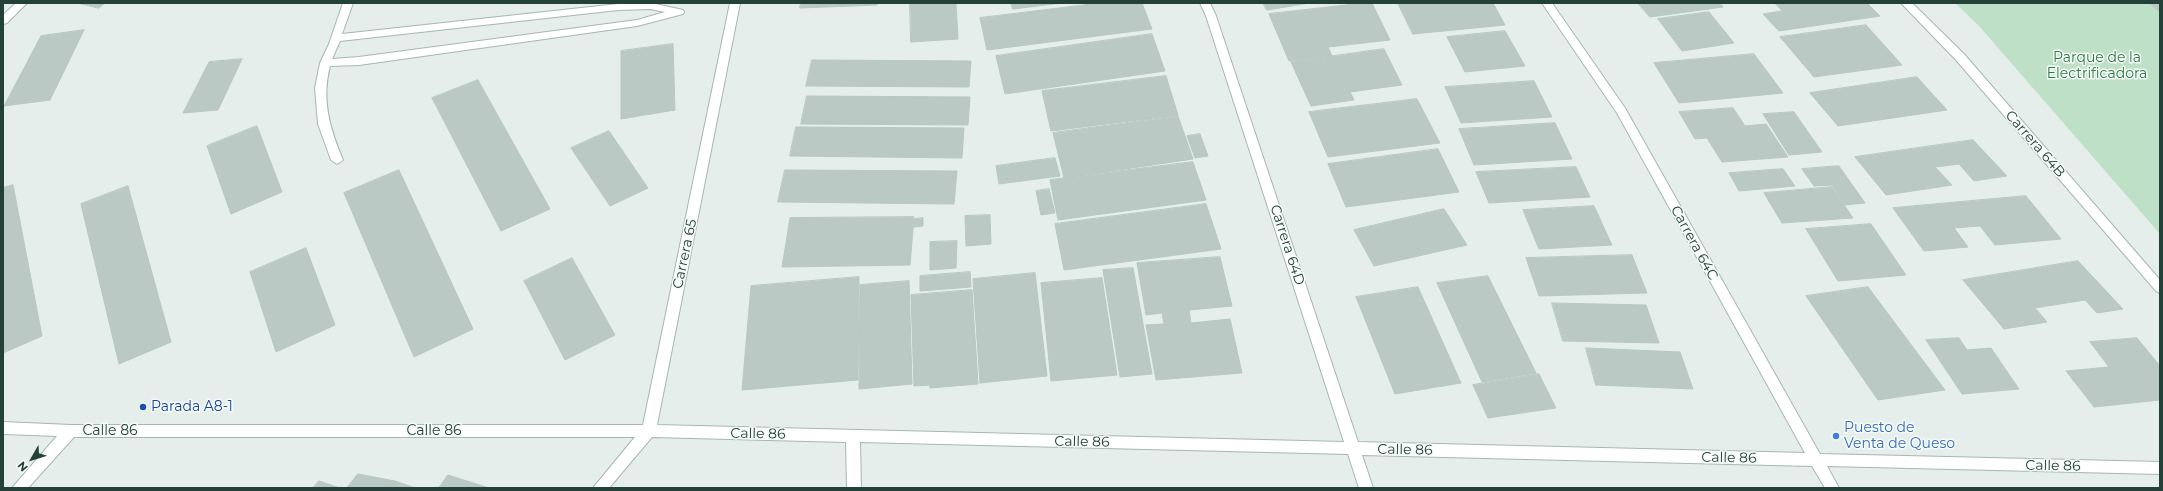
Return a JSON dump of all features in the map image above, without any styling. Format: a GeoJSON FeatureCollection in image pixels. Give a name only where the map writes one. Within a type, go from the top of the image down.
{"type":"FeatureCollection","features":[{"type":"Feature","properties":{"kind":"street"},"geometry":{"type":"LineString","coordinates":[[3,21],[22,3]]}},
{"type":"Feature","properties":{"kind":"street"},"geometry":{"type":"LineString","coordinates":[[336,160],[325,132],[320,109],[319,93],[325,63],[336,38],[338,26],[348,3]]}},
{"type":"Feature","properties":{"kind":"street","name":"Carrera 65"},"geometry":{"type":"LineString","coordinates":[[600,488],[649,431],[735,3]]}},
{"type":"Feature","properties":{"kind":"street","name":"Carrera 64D"},"geometry":{"type":"LineString","coordinates":[[1205,3],[1211,16],[1366,488]]}},
{"type":"Feature","properties":{"kind":"street","name":"Carrera 64C"},"geometry":{"type":"LineString","coordinates":[[1547,3],[1621,111],[1832,488]]}},
{"type":"Feature","properties":{"kind":"street","name":"Carrera 64B"},"geometry":{"type":"LineString","coordinates":[[1906,3],[1960,57],[2160,288]]}},
{"type":"Feature","properties":{"kind":"street"},"geometry":{"type":"LineString","coordinates":[[325,63],[359,61],[637,23],[679,12],[650,6],[618,7],[336,38]]}},
{"type":"Feature","properties":{"kind":"street","name":"Calle 86"},"geometry":{"type":"LineString","coordinates":[[3,428],[71,431],[649,431],[2160,468]]}},
{"type":"Feature","properties":{"kind":"street"},"geometry":{"type":"LineString","coordinates":[[19,488],[71,431]]}},
{"type":"Feature","properties":{"kind":"street"},"geometry":{"type":"LineString","coordinates":[[853,436],[854,488]]}},
{"type":"Feature","properties":{"kind":"green space","name":"Parque de la Electrificadora"},"geometry":{"type":"Polygon","coordinates":[[[1955,3],[2160,3],[2160,234],[1979,26],[1955,3]]]}},
{"type":"Feature","properties":{"kind":"building"},"geometry":{"type":"Polygon","coordinates":[[[78,3],[105,3],[99,8],[78,3]]]}},
{"type":"Feature","properties":{"kind":"building"},"geometry":{"type":"Polygon","coordinates":[[[801,3],[877,3],[877,5],[800,8],[801,3]]]}},
{"type":"Feature","properties":{"kind":"building"},"geometry":{"type":"Polygon","coordinates":[[[910,3],[956,3],[958,39],[911,42],[910,3]]]}},
{"type":"Feature","properties":{"kind":"building"},"geometry":{"type":"Polygon","coordinates":[[[1011,3],[1063,3],[1013,9],[1011,3]]]}},
{"type":"Feature","properties":{"kind":"building"},"geometry":{"type":"Polygon","coordinates":[[[1100,3],[1142,3],[1152,29],[987,50],[980,18],[1100,3]]]}},
{"type":"Feature","properties":{"kind":"building"},"geometry":{"type":"Polygon","coordinates":[[[1263,3],[1310,3],[1267,10],[1263,3]]]}},
{"type":"Feature","properties":{"kind":"building"},"geometry":{"type":"Polygon","coordinates":[[[1372,3],[1390,40],[1328,47],[1332,56],[1289,61],[1269,14],[1372,3]]]}},
{"type":"Feature","properties":{"kind":"building"},"geometry":{"type":"Polygon","coordinates":[[[1398,3],[1493,3],[1505,25],[1413,34],[1398,3]]]}},
{"type":"Feature","properties":{"kind":"building"},"geometry":{"type":"Polygon","coordinates":[[[1638,3],[1720,3],[1723,7],[1650,17],[1638,3]]]}},
{"type":"Feature","properties":{"kind":"building"},"geometry":{"type":"Polygon","coordinates":[[[1775,3],[1867,3],[1880,16],[1779,31],[1763,14],[1782,11],[1775,3]]]}},
{"type":"Feature","properties":{"kind":"building"},"geometry":{"type":"Polygon","coordinates":[[[2150,3],[2160,3],[2160,12],[2150,3]]]}},
{"type":"Feature","properties":{"kind":"building"},"geometry":{"type":"Polygon","coordinates":[[[1709,12],[1734,43],[1682,51],[1658,19],[1709,12]]]}},
{"type":"Feature","properties":{"kind":"building"},"geometry":{"type":"Polygon","coordinates":[[[1866,25],[1902,65],[1814,77],[1780,37],[1866,25]]]}},
{"type":"Feature","properties":{"kind":"building"},"geometry":{"type":"Polygon","coordinates":[[[84,30],[50,100],[4,106],[41,36],[84,30]]]}},
{"type":"Feature","properties":{"kind":"building"},"geometry":{"type":"Polygon","coordinates":[[[1505,31],[1525,66],[1465,72],[1447,37],[1505,31]]]}},
{"type":"Feature","properties":{"kind":"building"},"geometry":{"type":"Polygon","coordinates":[[[1152,34],[1165,71],[1005,94],[996,56],[1152,34]]]}},
{"type":"Feature","properties":{"kind":"building"},"geometry":{"type":"Polygon","coordinates":[[[673,44],[675,110],[621,119],[621,51],[673,44]]]}},
{"type":"Feature","properties":{"kind":"building"},"geometry":{"type":"Polygon","coordinates":[[[1384,49],[1402,85],[1350,92],[1354,100],[1311,106],[1291,62],[1384,49]]]}},
{"type":"Feature","properties":{"kind":"building"},"geometry":{"type":"Polygon","coordinates":[[[1754,54],[1783,93],[1679,103],[1654,63],[1754,54]]]}},
{"type":"Feature","properties":{"kind":"building"},"geometry":{"type":"Polygon","coordinates":[[[242,59],[218,110],[183,113],[209,62],[242,59]]]}},
{"type":"Feature","properties":{"kind":"building"},"geometry":{"type":"Polygon","coordinates":[[[812,60],[971,61],[969,87],[806,86],[812,60]]]}},
{"type":"Feature","properties":{"kind":"building"},"geometry":{"type":"Polygon","coordinates":[[[1166,76],[1178,115],[1051,131],[1042,91],[1166,76]]]}},
{"type":"Feature","properties":{"kind":"building"},"geometry":{"type":"Polygon","coordinates":[[[1917,77],[1947,110],[1838,126],[1810,93],[1917,77]]]}},
{"type":"Feature","properties":{"kind":"building"},"geometry":{"type":"Polygon","coordinates":[[[478,80],[550,209],[501,231],[432,98],[478,80]]]}},
{"type":"Feature","properties":{"kind":"building"},"geometry":{"type":"Polygon","coordinates":[[[1534,81],[1552,117],[1461,123],[1445,87],[1534,81]]]}},
{"type":"Feature","properties":{"kind":"building"},"geometry":{"type":"Polygon","coordinates":[[[807,96],[970,97],[968,125],[801,124],[807,96]]]}},
{"type":"Feature","properties":{"kind":"building"},"geometry":{"type":"Polygon","coordinates":[[[1417,99],[1440,143],[1328,157],[1309,112],[1417,99]]]}},
{"type":"Feature","properties":{"kind":"building"},"geometry":{"type":"Polygon","coordinates":[[[1733,108],[1745,126],[1766,124],[1788,157],[1722,162],[1707,138],[1695,139],[1679,112],[1733,108]]]}},
{"type":"Feature","properties":{"kind":"building"},"geometry":{"type":"Polygon","coordinates":[[[1794,112],[1822,152],[1789,155],[1763,114],[1794,112]]]}},
{"type":"Feature","properties":{"kind":"building"},"geometry":{"type":"Polygon","coordinates":[[[1178,116],[1193,159],[1064,178],[1053,133],[1178,116]]]}},
{"type":"Feature","properties":{"kind":"building"},"geometry":{"type":"Polygon","coordinates":[[[1555,123],[1572,159],[1474,165],[1459,129],[1555,123]]]}},
{"type":"Feature","properties":{"kind":"building"},"geometry":{"type":"Polygon","coordinates":[[[257,126],[282,192],[231,214],[207,146],[257,126]]]}},
{"type":"Feature","properties":{"kind":"building"},"geometry":{"type":"Polygon","coordinates":[[[796,127],[964,128],[962,158],[790,156],[796,127]]]}},
{"type":"Feature","properties":{"kind":"building"},"geometry":{"type":"Polygon","coordinates":[[[609,131],[648,188],[610,206],[571,148],[609,131]]]}},
{"type":"Feature","properties":{"kind":"building"},"geometry":{"type":"Polygon","coordinates":[[[1200,134],[1208,156],[1195,158],[1187,136],[1200,134]]]}},
{"type":"Feature","properties":{"kind":"building"},"geometry":{"type":"Polygon","coordinates":[[[1973,140],[2007,176],[1974,181],[1959,164],[1935,167],[1952,185],[1886,195],[1855,157],[1973,140]]]}},
{"type":"Feature","properties":{"kind":"building"},"geometry":{"type":"Polygon","coordinates":[[[1438,149],[1459,192],[1346,207],[1328,164],[1438,149]]]}},
{"type":"Feature","properties":{"kind":"building"},"geometry":{"type":"Polygon","coordinates":[[[1055,158],[1060,176],[999,184],[996,166],[1055,158]]]}},
{"type":"Feature","properties":{"kind":"building"},"geometry":{"type":"Polygon","coordinates":[[[1193,162],[1206,200],[1058,220],[1050,180],[1193,162]]]}},
{"type":"Feature","properties":{"kind":"building"},"geometry":{"type":"Polygon","coordinates":[[[1839,166],[1865,203],[1845,205],[1832,185],[1814,186],[1802,169],[1839,166]]]}},
{"type":"Feature","properties":{"kind":"building"},"geometry":{"type":"Polygon","coordinates":[[[1576,167],[1590,197],[1489,203],[1476,172],[1576,167]]]}},
{"type":"Feature","properties":{"kind":"building"},"geometry":{"type":"Polygon","coordinates":[[[1783,169],[1795,186],[1739,191],[1729,173],[1783,169]]]}},
{"type":"Feature","properties":{"kind":"building"},"geometry":{"type":"Polygon","coordinates":[[[399,170],[473,329],[414,357],[344,193],[399,170]]]}},
{"type":"Feature","properties":{"kind":"building"},"geometry":{"type":"Polygon","coordinates":[[[785,170],[957,171],[954,204],[778,202],[785,170]]]}},
{"type":"Feature","properties":{"kind":"building"},"geometry":{"type":"Polygon","coordinates":[[[13,185],[42,336],[3,353],[3,188],[13,185]]]}},
{"type":"Feature","properties":{"kind":"building"},"geometry":{"type":"Polygon","coordinates":[[[128,186],[171,342],[119,364],[81,204],[128,186]]]}},
{"type":"Feature","properties":{"kind":"building"},"geometry":{"type":"Polygon","coordinates":[[[1832,187],[1853,218],[1782,223],[1764,193],[1832,187]]]}},
{"type":"Feature","properties":{"kind":"building"},"geometry":{"type":"Polygon","coordinates":[[[1049,189],[1055,213],[1041,215],[1036,191],[1049,189]]]}},
{"type":"Feature","properties":{"kind":"building"},"geometry":{"type":"Polygon","coordinates":[[[2026,196],[2061,239],[1995,245],[1980,226],[1954,228],[1968,247],[1924,251],[1893,208],[2026,196]]]}},
{"type":"Feature","properties":{"kind":"building"},"geometry":{"type":"Polygon","coordinates":[[[1206,204],[1221,249],[1064,270],[1055,224],[1206,204]]]}},
{"type":"Feature","properties":{"kind":"building"},"geometry":{"type":"Polygon","coordinates":[[[1594,206],[1612,245],[1539,249],[1523,210],[1594,206]]]}},
{"type":"Feature","properties":{"kind":"building"},"geometry":{"type":"Polygon","coordinates":[[[1444,209],[1467,245],[1374,266],[1354,230],[1444,209]]]}},
{"type":"Feature","properties":{"kind":"building"},"geometry":{"type":"Polygon","coordinates":[[[990,215],[991,244],[966,246],[965,216],[990,215]]]}},
{"type":"Feature","properties":{"kind":"building"},"geometry":{"type":"Polygon","coordinates":[[[914,217],[910,265],[782,267],[790,218],[914,217]]]}},
{"type":"Feature","properties":{"kind":"building"},"geometry":{"type":"Polygon","coordinates":[[[923,218],[923,226],[914,227],[915,219],[923,218]]]}},
{"type":"Feature","properties":{"kind":"building"},"geometry":{"type":"Polygon","coordinates":[[[1871,224],[1906,275],[1838,281],[1806,229],[1871,224]]]}},
{"type":"Feature","properties":{"kind":"building"},"geometry":{"type":"Polygon","coordinates":[[[957,241],[956,268],[930,270],[930,242],[957,241]]]}},
{"type":"Feature","properties":{"kind":"building"},"geometry":{"type":"Polygon","coordinates":[[[306,248],[335,325],[276,352],[250,272],[306,248]]]}},
{"type":"Feature","properties":{"kind":"building"},"geometry":{"type":"Polygon","coordinates":[[[1632,255],[1647,293],[1539,296],[1526,258],[1632,255]]]}},
{"type":"Feature","properties":{"kind":"building"},"geometry":{"type":"Polygon","coordinates":[[[1220,257],[1232,306],[1189,310],[1191,323],[1230,319],[1242,373],[1156,380],[1146,325],[1164,324],[1162,313],[1146,315],[1137,263],[1220,257]]]}},
{"type":"Feature","properties":{"kind":"building"},"geometry":{"type":"Polygon","coordinates":[[[572,258],[615,335],[565,360],[524,281],[572,258]]]}},
{"type":"Feature","properties":{"kind":"building"},"geometry":{"type":"Polygon","coordinates":[[[2078,261],[2123,309],[2097,313],[2085,300],[2035,308],[2047,322],[2004,329],[1963,280],[2078,261]]]}},
{"type":"Feature","properties":{"kind":"building"},"geometry":{"type":"Polygon","coordinates":[[[1133,268],[1152,374],[1120,377],[1103,270],[1133,268]]]}},
{"type":"Feature","properties":{"kind":"building"},"geometry":{"type":"Polygon","coordinates":[[[970,272],[971,287],[920,291],[920,276],[970,272]]]}},
{"type":"Feature","properties":{"kind":"building"},"geometry":{"type":"Polygon","coordinates":[[[1035,273],[1047,376],[980,383],[973,279],[1035,273]]]}},
{"type":"Feature","properties":{"kind":"building"},"geometry":{"type":"Polygon","coordinates":[[[1488,276],[1536,373],[1482,382],[1437,283],[1488,276]]]}},
{"type":"Feature","properties":{"kind":"building"},"geometry":{"type":"Polygon","coordinates":[[[859,277],[858,380],[742,390],[751,286],[859,277]]]}},
{"type":"Feature","properties":{"kind":"building"},"geometry":{"type":"Polygon","coordinates":[[[1102,278],[1117,375],[1051,381],[1041,283],[1102,278]]]}},
{"type":"Feature","properties":{"kind":"building"},"geometry":{"type":"Polygon","coordinates":[[[909,281],[912,384],[859,389],[860,285],[909,281]]]}},
{"type":"Feature","properties":{"kind":"building"},"geometry":{"type":"Polygon","coordinates":[[[1418,287],[1461,383],[1395,394],[1356,297],[1418,287]]]}},
{"type":"Feature","properties":{"kind":"building"},"geometry":{"type":"Polygon","coordinates":[[[1868,287],[1945,390],[1878,400],[1806,296],[1868,287]]]}},
{"type":"Feature","properties":{"kind":"building"},"geometry":{"type":"Polygon","coordinates":[[[972,290],[978,384],[930,388],[930,385],[914,386],[911,295],[972,290]]]}},
{"type":"Feature","properties":{"kind":"building"},"geometry":{"type":"Polygon","coordinates":[[[1552,303],[1646,305],[1659,343],[1563,341],[1552,303]]]}},
{"type":"Feature","properties":{"kind":"building"},"geometry":{"type":"Polygon","coordinates":[[[1959,338],[1967,350],[1991,348],[2019,389],[1962,394],[1926,340],[1959,338]]]}},
{"type":"Feature","properties":{"kind":"building"},"geometry":{"type":"Polygon","coordinates":[[[2137,338],[2160,366],[2160,400],[2094,407],[2066,371],[2109,367],[2090,342],[2137,338]]]}},
{"type":"Feature","properties":{"kind":"building"},"geometry":{"type":"Polygon","coordinates":[[[1586,348],[1680,352],[1693,389],[1596,385],[1586,348]]]}},
{"type":"Feature","properties":{"kind":"building"},"geometry":{"type":"Polygon","coordinates":[[[1539,374],[1556,408],[1488,418],[1473,385],[1539,374]]]}},
{"type":"Feature","properties":{"kind":"building"},"geometry":{"type":"Polygon","coordinates":[[[358,474],[395,481],[390,488],[347,488],[358,474]]]}},
{"type":"Feature","properties":{"kind":"building"},"geometry":{"type":"Polygon","coordinates":[[[448,475],[489,488],[439,488],[448,475]]]}},
{"type":"Feature","properties":{"kind":"building"},"geometry":{"type":"Polygon","coordinates":[[[319,481],[340,488],[313,488],[319,481]]]}},
{"type":"Feature","properties":{"kind":"building"},"geometry":{"type":"Polygon","coordinates":[[[395,481],[415,488],[390,488],[395,481]]]}},
{"type":"Feature","properties":{"kind":"place","name":"Parada A8-1"},"geometry":{"type":"Point","coordinates":[143,407]}},
{"type":"Feature","properties":{"kind":"place","name":"Puesto de Venta de Queso"},"geometry":{"type":"Point","coordinates":[1836,436]}}]}
